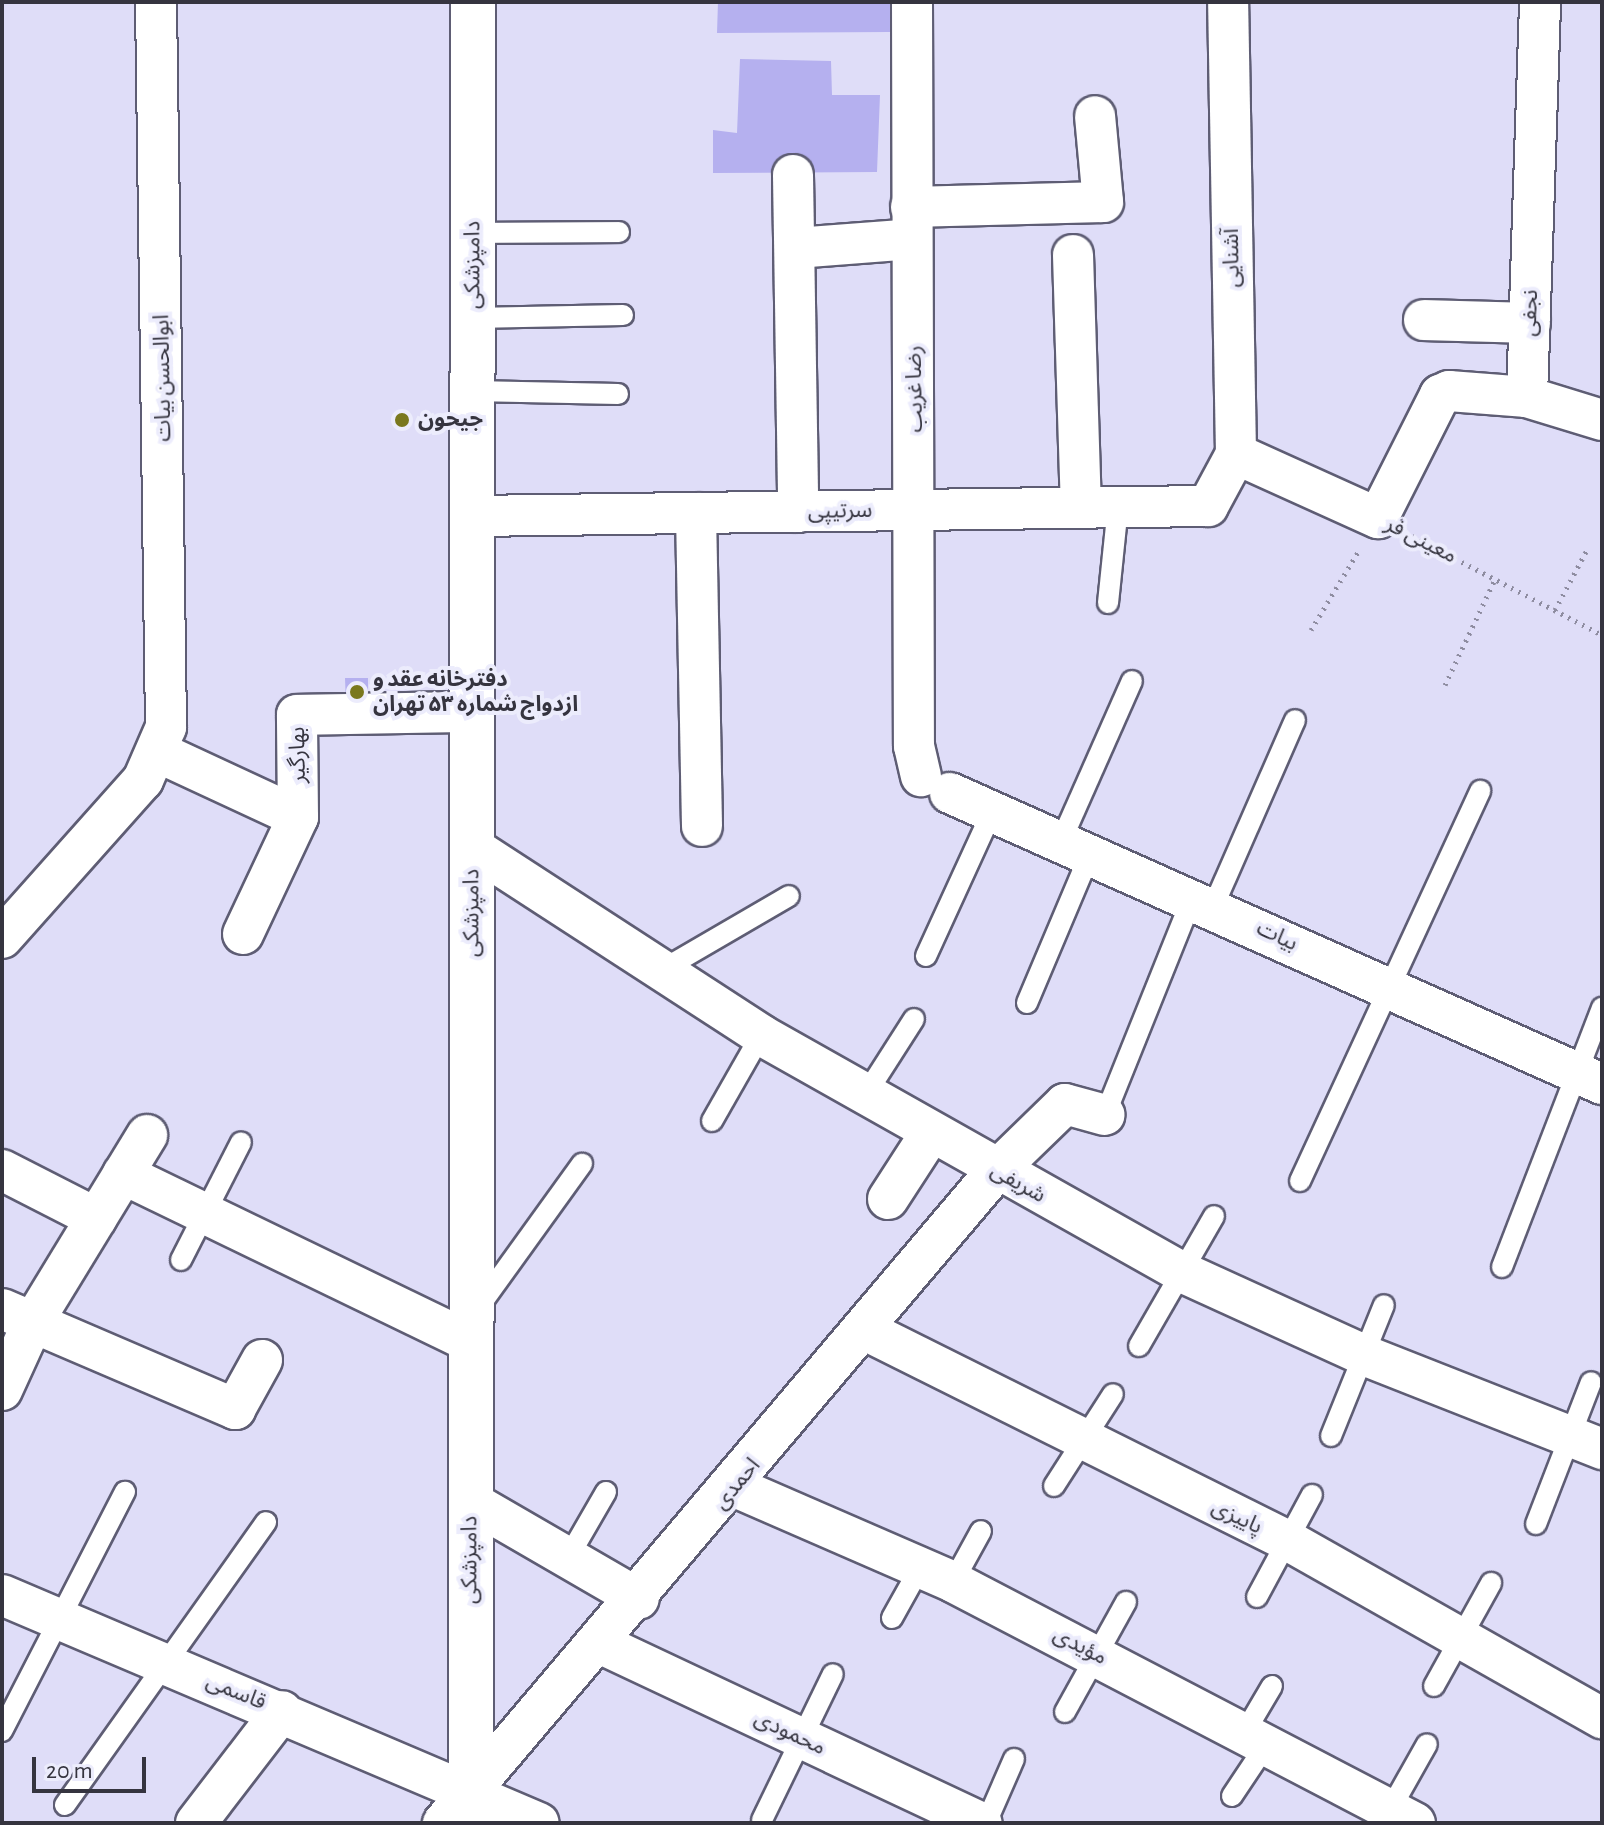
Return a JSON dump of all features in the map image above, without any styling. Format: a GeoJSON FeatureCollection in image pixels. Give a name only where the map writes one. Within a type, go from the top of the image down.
{"type":"FeatureCollection","features":[{"type":"Feature","properties":{"kind":"main road","name":"دامپزشکی"},"geometry":{"type":"LineString","coordinates":[[470,1806],[473,2]]}},
{"type":"Feature","properties":{"kind":"street","name":"ابوالحسن بیات"},"geometry":{"type":"LineString","coordinates":[[156,2],[169,704],[160,753]]}},
{"type":"Feature","properties":{"kind":"street","name":"رضا غریب"},"geometry":{"type":"LineString","coordinates":[[912,2],[911,223],[917,510],[914,746],[935,784]]}},
{"type":"Feature","properties":{"kind":"street","name":"آشنایی"},"geometry":{"type":"LineString","coordinates":[[1208,506],[1236,454],[1228,2]]}},
{"type":"Feature","properties":{"kind":"street","name":"نجفی"},"geometry":{"type":"LineString","coordinates":[[1527,397],[1540,2]]}},
{"type":"Feature","properties":{"kind":"street"},"geometry":{"type":"LineString","coordinates":[[796,248],[911,223],[1071,203],[1103,202],[1095,116]]}},
{"type":"Feature","properties":{"kind":"street"},"geometry":{"type":"LineString","coordinates":[[793,175],[798,512]]}},
{"type":"Feature","properties":{"kind":"street"},"geometry":{"type":"LineString","coordinates":[[1073,255],[1099,507]]}},
{"type":"Feature","properties":{"kind":"street"},"geometry":{"type":"LineString","coordinates":[[1424,320],[1530,323]]}},
{"type":"Feature","properties":{"kind":"street"},"geometry":{"type":"LineString","coordinates":[[1378,518],[1440,395],[1527,397],[1602,420]]}},
{"type":"Feature","properties":{"kind":"street","name":"معینی فر"},"geometry":{"type":"LineString","coordinates":[[1236,454],[1378,518]]}},
{"type":"Feature","properties":{"kind":"street","name":"سرتیپی"},"geometry":{"type":"LineString","coordinates":[[472,516],[1208,506]]}},
{"type":"Feature","properties":{"kind":"street"},"geometry":{"type":"LineString","coordinates":[[696,513],[702,826]]}},
{"type":"Feature","properties":{"kind":"street","name":"بهارگیر"},"geometry":{"type":"LineString","coordinates":[[160,753],[298,817],[297,715],[472,712]]}},
{"type":"Feature","properties":{"kind":"street"},"geometry":{"type":"LineString","coordinates":[[2,938],[160,753]]}},
{"type":"Feature","properties":{"kind":"street","name":"بیات"},"geometry":{"type":"LineString","coordinates":[[935,784],[992,812],[1203,902],[1588,1079]]}},
{"type":"Feature","properties":{"kind":"street"},"geometry":{"type":"LineString","coordinates":[[243,934],[298,817]]}},
{"type":"Feature","properties":{"kind":"street","name":"شریفی"},"geometry":{"type":"LineString","coordinates":[[472,847],[761,1035],[930,1134],[1184,1273],[1366,1356],[1584,1441]]}},
{"type":"Feature","properties":{"kind":"street","name":"احمدی"},"geometry":{"type":"LineString","coordinates":[[443,1823],[470,1806],[597,1642],[639,1599],[735,1487],[996,1171],[1065,1104],[1105,1115]]}},
{"type":"Feature","properties":{"kind":"street"},"geometry":{"type":"LineString","coordinates":[[888,1199],[930,1134]]}},
{"type":"Feature","properties":{"kind":"street"},"geometry":{"type":"LineString","coordinates":[[2,1390],[17,1316],[96,1218],[147,1135]]}},
{"type":"Feature","properties":{"kind":"street"},"geometry":{"type":"LineString","coordinates":[[2,1170],[96,1218]]}},
{"type":"Feature","properties":{"kind":"street"},"geometry":{"type":"LineString","coordinates":[[123,1174],[205,1214],[471,1330]]}},
{"type":"Feature","properties":{"kind":"street"},"geometry":{"type":"LineString","coordinates":[[17,1316],[235,1409],[262,1360]]}},
{"type":"Feature","properties":{"kind":"street","name":"پاییزی"},"geometry":{"type":"LineString","coordinates":[[865,1330],[1287,1540],[1602,1718]]}},
{"type":"Feature","properties":{"kind":"street","name":"مؤیدی"},"geometry":{"type":"LineString","coordinates":[[735,1487],[936,1575],[1257,1736],[1403,1816]]}},
{"type":"Feature","properties":{"kind":"street"},"geometry":{"type":"LineString","coordinates":[[470,1501],[639,1599]]}},
{"type":"Feature","properties":{"kind":"street","name":"قاسمی"},"geometry":{"type":"LineString","coordinates":[[2,1595],[282,1711],[470,1806],[539,1823]]}},
{"type":"Feature","properties":{"kind":"street","name":"محمودی"},"geometry":{"type":"LineString","coordinates":[[597,1642],[984,1823]]}},
{"type":"Feature","properties":{"kind":"street"},"geometry":{"type":"LineString","coordinates":[[196,1823],[282,1711]]}},
{"type":"Feature","properties":{"kind":"lane"},"geometry":{"type":"LineString","coordinates":[[472,233],[619,232]]}},
{"type":"Feature","properties":{"kind":"lane"},"geometry":{"type":"LineString","coordinates":[[473,318],[623,315]]}},
{"type":"Feature","properties":{"kind":"lane"},"geometry":{"type":"LineString","coordinates":[[473,391],[618,394]]}},
{"type":"Feature","properties":{"kind":"lane"},"geometry":{"type":"LineString","coordinates":[[1099,507],[1108,603]]}},
{"type":"Feature","properties":{"kind":"lane"},"geometry":{"type":"LineString","coordinates":[[1027,1003],[1132,681]]}},
{"type":"Feature","properties":{"kind":"lane"},"geometry":{"type":"LineString","coordinates":[[1105,1115],[1203,902],[1295,720]]}},
{"type":"Feature","properties":{"kind":"lane"},"geometry":{"type":"LineString","coordinates":[[1300,1181],[1480,791]]}},
{"type":"Feature","properties":{"kind":"lane"},"geometry":{"type":"LineString","coordinates":[[926,956],[992,812]]}},
{"type":"Feature","properties":{"kind":"lane"},"geometry":{"type":"LineString","coordinates":[[660,971],[789,896]]}},
{"type":"Feature","properties":{"kind":"lane"},"geometry":{"type":"LineString","coordinates":[[1502,1267],[1588,1079],[1602,1008]]}},
{"type":"Feature","properties":{"kind":"lane"},"geometry":{"type":"LineString","coordinates":[[866,1094],[914,1019]]}},
{"type":"Feature","properties":{"kind":"lane"},"geometry":{"type":"LineString","coordinates":[[712,1121],[761,1035]]}},
{"type":"Feature","properties":{"kind":"lane"},"geometry":{"type":"LineString","coordinates":[[181,1260],[241,1142]]}},
{"type":"Feature","properties":{"kind":"lane"},"geometry":{"type":"LineString","coordinates":[[471,1330],[582,1164]]}},
{"type":"Feature","properties":{"kind":"lane"},"geometry":{"type":"LineString","coordinates":[[1139,1346],[1184,1273],[1214,1216]]}},
{"type":"Feature","properties":{"kind":"lane"},"geometry":{"type":"LineString","coordinates":[[1331,1436],[1366,1356],[1384,1305]]}},
{"type":"Feature","properties":{"kind":"lane"},"geometry":{"type":"LineString","coordinates":[[1536,1524],[1584,1441],[1591,1382]]}},
{"type":"Feature","properties":{"kind":"lane"},"geometry":{"type":"LineString","coordinates":[[1054,1486],[1113,1394]]}},
{"type":"Feature","properties":{"kind":"lane"},"geometry":{"type":"LineString","coordinates":[[2,1731],[57,1618],[125,1492]]}},
{"type":"Feature","properties":{"kind":"lane"},"geometry":{"type":"LineString","coordinates":[[569,1556],[606,1492]]}},
{"type":"Feature","properties":{"kind":"lane"},"geometry":{"type":"LineString","coordinates":[[1257,1597],[1312,1495]]}},
{"type":"Feature","properties":{"kind":"lane"},"geometry":{"type":"LineString","coordinates":[[65,1805],[163,1662],[266,1522]]}},
{"type":"Feature","properties":{"kind":"lane"},"geometry":{"type":"LineString","coordinates":[[892,1618],[981,1531]]}},
{"type":"Feature","properties":{"kind":"lane"},"geometry":{"type":"LineString","coordinates":[[1434,1686],[1491,1583]]}},
{"type":"Feature","properties":{"kind":"lane"},"geometry":{"type":"LineString","coordinates":[[1065,1712],[1126,1602]]}},
{"type":"Feature","properties":{"kind":"lane"},"geometry":{"type":"LineString","coordinates":[[762,1820],[833,1674]]}},
{"type":"Feature","properties":{"kind":"lane"},"geometry":{"type":"LineString","coordinates":[[1232,1796],[1257,1736],[1272,1686]]}},
{"type":"Feature","properties":{"kind":"lane"},"geometry":{"type":"LineString","coordinates":[[1403,1816],[1427,1744]]}},
{"type":"Feature","properties":{"kind":"lane"},"geometry":{"type":"LineString","coordinates":[[984,1823],[1014,1759]]}},
{"type":"Feature","properties":{"kind":"path","name":"معینی فر"},"geometry":{"type":"LineString","coordinates":[[1378,518],[1602,635]]}},
{"type":"Feature","properties":{"kind":"path"},"geometry":{"type":"LineString","coordinates":[[1311,630],[1378,518]]}},
{"type":"Feature","properties":{"kind":"path"},"geometry":{"type":"LineString","coordinates":[[1555,610],[1588,548]]}},
{"type":"Feature","properties":{"kind":"path"},"geometry":{"type":"LineString","coordinates":[[1445,685],[1495,579]]}},
{"type":"Feature","properties":{"kind":"building"},"geometry":{"type":"Polygon","coordinates":[[[718,2],[890,2],[890,32],[717,33],[718,2]]]}},
{"type":"Feature","properties":{"kind":"building"},"geometry":{"type":"Polygon","coordinates":[[[740,59],[831,61],[832,95],[880,95],[877,172],[713,173],[713,130],[737,133],[740,59]]]}},
{"type":"Feature","properties":{"kind":"building","name":"دفترخانه عقد و ازدواج شماره ۵۳ تهران"},"geometry":{"type":"Polygon","coordinates":[[[345,678],[368,678],[368,705],[346,705],[345,678]]]}},
{"type":"Feature","properties":{"kind":"place","name":"جیحون"},"geometry":{"type":"Point","coordinates":[402,420]}},
{"type":"Feature","properties":{"kind":"place","name":"دفترخانه عقد و ازدواج شماره ۵۳ تهران"},"geometry":{"type":"Point","coordinates":[357,692]}}]}
